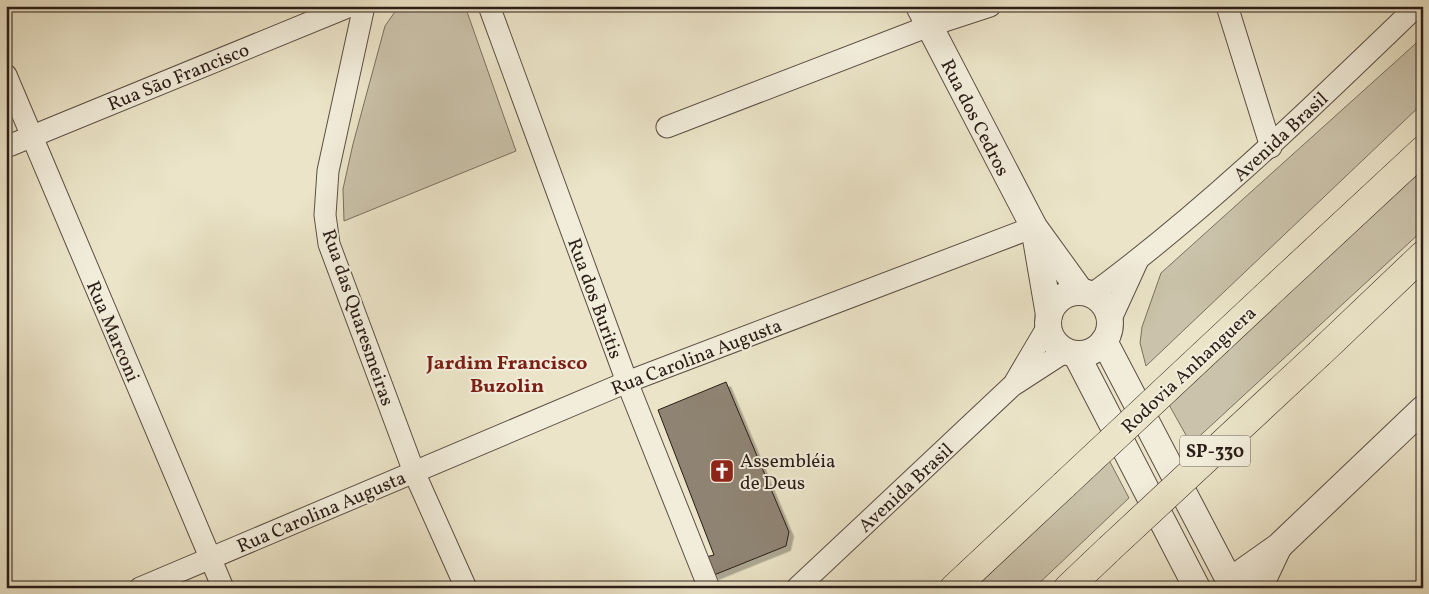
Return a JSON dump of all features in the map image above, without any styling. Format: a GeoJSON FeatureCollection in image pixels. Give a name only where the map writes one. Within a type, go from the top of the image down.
{"type":"FeatureCollection","features":[{"type":"Feature","properties":{"kind":"highway","name":"Rodovia Anhanguera"},"geometry":{"type":"LineString","coordinates":[[954,588],[1423,150]]}},
{"type":"Feature","properties":{"kind":"highway","name":"SP-330"},"geometry":{"type":"LineString","coordinates":[[1068,588],[1423,255]]}},
{"type":"Feature","properties":{"kind":"street","name":"Rua São Francisco"},"geometry":{"type":"LineString","coordinates":[[6,147],[350,6]]}},
{"type":"Feature","properties":{"kind":"street","name":"Rua das Quaresmeiras"},"geometry":{"type":"LineString","coordinates":[[364,6],[328,171],[325,215],[329,244],[414,472],[466,588]]}},
{"type":"Feature","properties":{"kind":"street","name":"Rua dos Buritis"},"geometry":{"type":"LineString","coordinates":[[489,6],[627,382],[709,588]]}},
{"type":"Feature","properties":{"kind":"street"},"geometry":{"type":"LineString","coordinates":[[667,127],[924,16],[990,6]]}},
{"type":"Feature","properties":{"kind":"street"},"geometry":{"type":"LineString","coordinates":[[1227,6],[1271,147]]}},
{"type":"Feature","properties":{"kind":"street","name":"Avenida Brasil"},"geometry":{"type":"LineString","coordinates":[[1086,294],[1138,260],[1271,147],[1417,6]]}},
{"type":"Feature","properties":{"kind":"street","name":"Rua dos Cedros"},"geometry":{"type":"LineString","coordinates":[[924,16],[1034,227],[1086,294]]}},
{"type":"Feature","properties":{"kind":"street","name":"Rua Marconi"},"geometry":{"type":"LineString","coordinates":[[6,75],[223,588]]}},
{"type":"Feature","properties":{"kind":"street","name":"Rua Carolina Augusta"},"geometry":{"type":"LineString","coordinates":[[140,588],[627,382],[1034,227]]}},
{"type":"Feature","properties":{"kind":"street","name":"Rua dos Cedros"},"geometry":{"type":"LineString","coordinates":[[1034,227],[1049,321]]}},
{"type":"Feature","properties":{"kind":"street","name":"Avenida Brasil"},"geometry":{"type":"LineString","coordinates":[[1107,331],[1138,260]]}},
{"type":"Feature","properties":{"kind":"street"},"geometry":{"type":"LineString","coordinates":[[1197,588],[1071,353],[1057,345],[1051,336],[1049,321],[1058,301],[1065,296],[1086,294],[1104,305],[1107,331],[1229,582],[1278,547],[1423,409]]}},
{"type":"Feature","properties":{"kind":"street","name":"Avenida Brasil"},"geometry":{"type":"LineString","coordinates":[[1012,386],[1049,321]]}},
{"type":"Feature","properties":{"kind":"street"},"geometry":{"type":"LineString","coordinates":[[1071,353],[1092,351],[1107,331]]}},
{"type":"Feature","properties":{"kind":"street","name":"Avenida Brasil"},"geometry":{"type":"LineString","coordinates":[[797,588],[1012,386],[1071,353]]}},
{"type":"Feature","properties":{"kind":"street"},"geometry":{"type":"LineString","coordinates":[[1259,588],[1278,547]]}},
{"type":"Feature","properties":{"kind":"shaded area"},"geometry":{"type":"Polygon","coordinates":[[[399,6],[465,6],[516,151],[344,221],[343,189],[353,144],[385,26],[399,6]]]}},
{"type":"Feature","properties":{"kind":"shaded area"},"geometry":{"type":"Polygon","coordinates":[[[1423,37],[1423,103],[1146,366],[1140,343],[1142,327],[1161,273],[1423,37]]]}},
{"type":"Feature","properties":{"kind":"shaded area"},"geometry":{"type":"Polygon","coordinates":[[[1423,168],[1423,230],[1191,444],[1168,403],[1423,168]]]}},
{"type":"Feature","properties":{"kind":"shaded area"},"geometry":{"type":"Polygon","coordinates":[[[1109,460],[1129,498],[1034,588],[975,588],[1109,460]]]}},
{"type":"Feature","properties":{"kind":"building","name":"Assembléia de Deus"},"geometry":{"type":"Polygon","coordinates":[[[726,382],[789,532],[786,546],[714,575],[706,557],[714,555],[658,410],[726,382]]]}},
{"type":"Feature","properties":{"kind":"place","name":"Assembléia de Deus"},"geometry":{"type":"Point","coordinates":[722,471]}},
{"type":"Feature","properties":{"kind":"district","name":"Jardim Francisco Buzolin"},"geometry":{"type":"Point","coordinates":[507,374]}}]}
